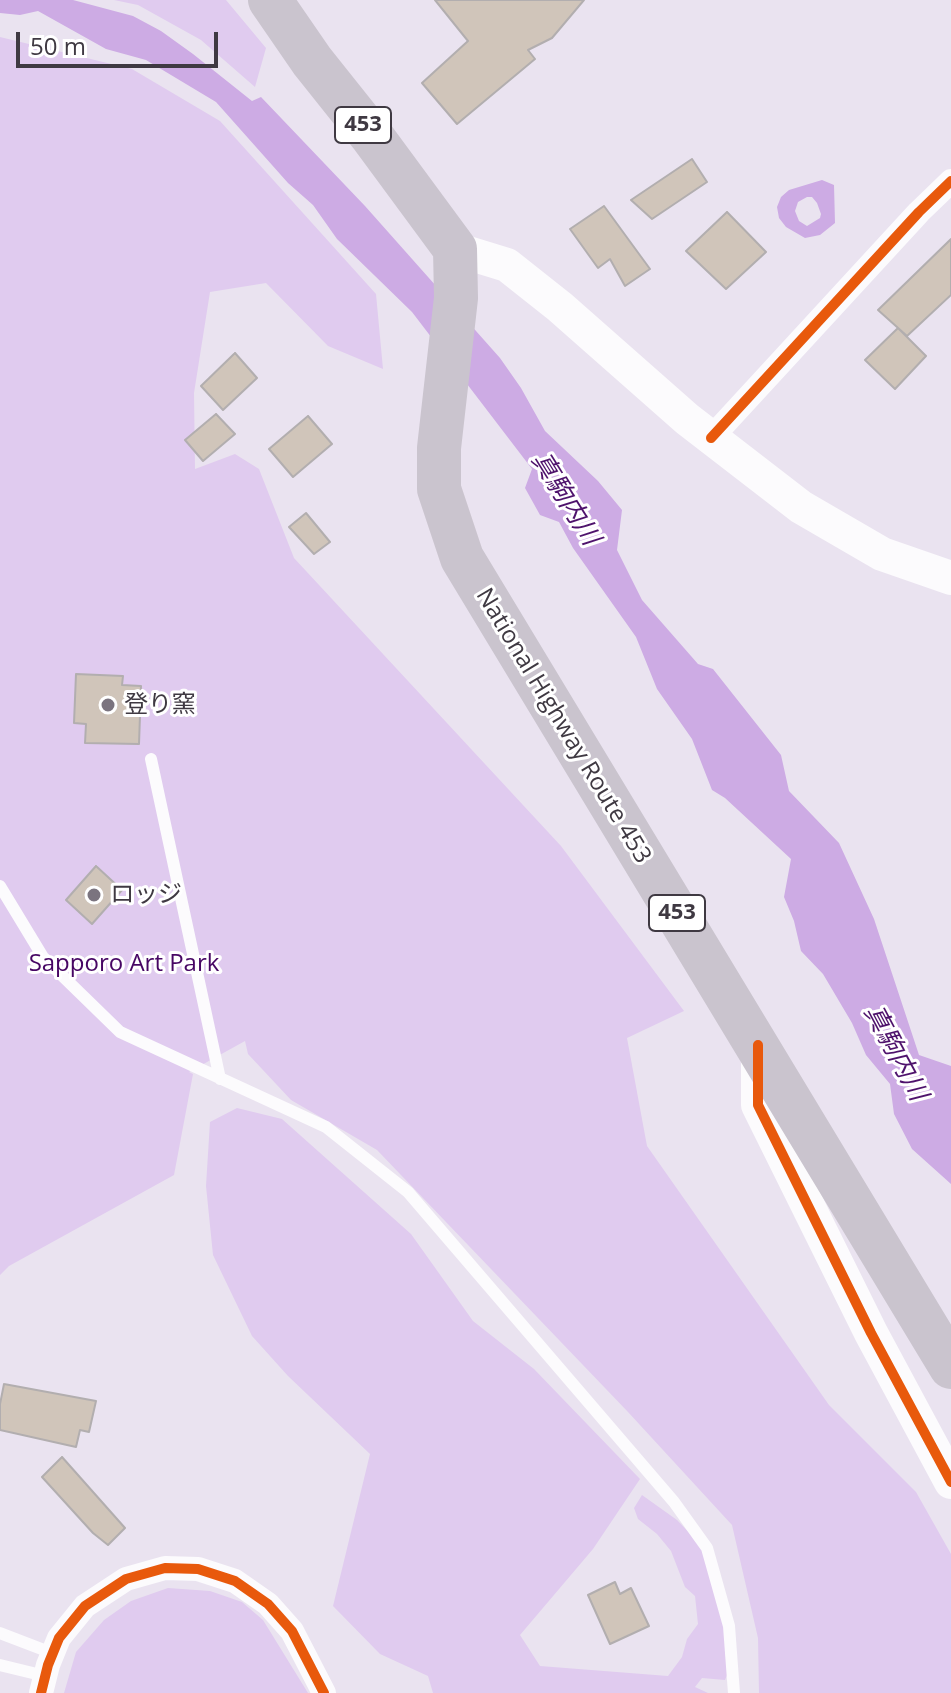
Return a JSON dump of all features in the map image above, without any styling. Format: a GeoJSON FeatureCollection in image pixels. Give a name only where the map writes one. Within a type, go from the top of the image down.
{"type":"FeatureCollection","features":[{"type":"Feature","properties":{"kind":"highway","name":"453"},"geometry":{"type":"LineString","coordinates":[[270,0],[312,61],[455,249]]}},
{"type":"Feature","properties":{"kind":"highway","name":"National Highway Route 453"},"geometry":{"type":"LineString","coordinates":[[455,249],[456,298],[439,448],[439,489],[462,558],[951,1367]]}},
{"type":"Feature","properties":{"kind":"main road"},"geometry":{"type":"LineString","coordinates":[[455,249],[507,265],[711,438],[801,507],[882,554],[951,578]]}},
{"type":"Feature","properties":{"kind":"main road"},"geometry":{"type":"LineString","coordinates":[[758,1045],[758,1105],[871,1333],[951,1482]]}},
{"type":"Feature","properties":{"kind":"street"},"geometry":{"type":"LineString","coordinates":[[711,438],[951,181]]}},
{"type":"Feature","properties":{"kind":"street"},"geometry":{"type":"LineString","coordinates":[[46,1674],[59,1638],[85,1606],[126,1579],[165,1568],[198,1569],[235,1581],[268,1604],[292,1631],[324,1693]]}},
{"type":"Feature","properties":{"kind":"lane"},"geometry":{"type":"LineString","coordinates":[[151,759],[220,1079]]}},
{"type":"Feature","properties":{"kind":"lane"},"geometry":{"type":"LineString","coordinates":[[0,886],[43,957],[120,1032],[326,1127],[408,1192],[674,1502],[707,1548],[729,1626],[734,1693]]}},
{"type":"Feature","properties":{"kind":"lane"},"geometry":{"type":"LineString","coordinates":[[0,1633],[46,1674]]}},
{"type":"Feature","properties":{"kind":"lane"},"geometry":{"type":"LineString","coordinates":[[0,1665],[46,1674]]}},
{"type":"Feature","properties":{"kind":"green space"},"geometry":{"type":"Polygon","coordinates":[[[114,0],[226,0],[266,48],[255,87],[201,40],[138,5],[114,0]]]}},
{"type":"Feature","properties":{"kind":"green space","name":"Sapporo Art Park"},"geometry":{"type":"Polygon","coordinates":[[[0,37],[132,69],[220,121],[376,294],[383,369],[328,346],[266,283],[210,292],[194,393],[195,469],[235,454],[259,469],[294,558],[561,846],[684,1011],[627,1038],[647,1146],[829,1405],[916,1492],[951,1554],[951,1693],[759,1693],[758,1638],[732,1525],[377,1150],[291,1100],[248,1054],[245,1041],[189,1072],[193,1074],[174,1175],[9,1266],[0,1275],[0,37]]]}},
{"type":"Feature","properties":{"kind":"green space"},"geometry":{"type":"Polygon","coordinates":[[[237,1108],[282,1119],[411,1234],[473,1321],[534,1369],[640,1479],[593,1549],[520,1635],[540,1666],[668,1676],[682,1657],[687,1639],[698,1624],[695,1596],[685,1587],[671,1551],[657,1534],[638,1519],[634,1508],[642,1495],[677,1520],[703,1547],[726,1633],[725,1653],[729,1670],[725,1680],[702,1678],[695,1687],[708,1693],[433,1693],[428,1676],[380,1654],[333,1606],[370,1454],[288,1376],[252,1336],[213,1255],[206,1186],[210,1122],[237,1108]]]}},
{"type":"Feature","properties":{"kind":"green space"},"geometry":{"type":"Polygon","coordinates":[[[168,1588],[210,1591],[242,1602],[263,1620],[308,1693],[64,1693],[76,1652],[104,1620],[131,1601],[168,1588]]]}},
{"type":"Feature","properties":{"kind":"water","name":"真駒内川"},"geometry":{"type":"Polygon","coordinates":[[[0,0],[73,0],[133,16],[161,31],[252,101],[261,97],[365,206],[500,358],[545,431],[598,481],[622,510],[617,550],[642,600],[698,664],[713,669],[781,755],[789,791],[839,843],[874,919],[919,1055],[951,1066],[951,1184],[912,1149],[894,1114],[890,1084],[866,1055],[852,1023],[823,974],[801,951],[784,897],[791,859],[725,798],[712,790],[692,739],[657,689],[636,637],[573,548],[559,522],[540,515],[525,488],[532,469],[412,312],[337,239],[313,205],[288,183],[216,102],[146,60],[106,49],[38,11],[20,15],[0,13],[0,0]]]}},
{"type":"Feature","properties":{"kind":"water"},"geometry":{"type":"Polygon","coordinates":[[[822,180],[834,185],[835,223],[820,235],[805,238],[786,227],[779,218],[777,207],[781,197],[789,190],[822,180]],[[812,197],[798,202],[795,211],[799,221],[807,226],[821,214],[812,197]]]}},
{"type":"Feature","properties":{"kind":"building"},"geometry":{"type":"Polygon","coordinates":[[[435,0],[584,0],[552,38],[528,50],[535,59],[457,124],[422,83],[468,41],[435,0]]]}},
{"type":"Feature","properties":{"kind":"building"},"geometry":{"type":"Polygon","coordinates":[[[692,159],[707,182],[652,219],[631,200],[692,159]]]}},
{"type":"Feature","properties":{"kind":"building"},"geometry":{"type":"Polygon","coordinates":[[[604,206],[650,269],[625,286],[610,259],[598,268],[570,229],[604,206]]]}},
{"type":"Feature","properties":{"kind":"building"},"geometry":{"type":"Polygon","coordinates":[[[727,212],[766,252],[726,289],[686,251],[727,212]]]}},
{"type":"Feature","properties":{"kind":"building"},"geometry":{"type":"Polygon","coordinates":[[[951,239],[951,295],[907,336],[878,310],[951,239]]]}},
{"type":"Feature","properties":{"kind":"building"},"geometry":{"type":"Polygon","coordinates":[[[898,328],[926,356],[895,389],[865,360],[898,328]]]}},
{"type":"Feature","properties":{"kind":"building"},"geometry":{"type":"Polygon","coordinates":[[[235,353],[257,378],[223,410],[201,386],[235,353]]]}},
{"type":"Feature","properties":{"kind":"building"},"geometry":{"type":"Polygon","coordinates":[[[216,414],[235,434],[203,461],[185,440],[216,414]]]}},
{"type":"Feature","properties":{"kind":"building"},"geometry":{"type":"Polygon","coordinates":[[[308,416],[332,444],[293,477],[269,449],[308,416]]]}},
{"type":"Feature","properties":{"kind":"building"},"geometry":{"type":"Polygon","coordinates":[[[306,513],[330,542],[314,554],[289,527],[306,513]]]}},
{"type":"Feature","properties":{"kind":"building","name":"登り窯"},"geometry":{"type":"Polygon","coordinates":[[[76,674],[123,676],[122,685],[141,686],[139,744],[85,743],[86,724],[74,723],[76,674]]]}},
{"type":"Feature","properties":{"kind":"building","name":"ロッジ"},"geometry":{"type":"Polygon","coordinates":[[[96,866],[122,890],[92,924],[66,900],[96,866]]]}},
{"type":"Feature","properties":{"kind":"building"},"geometry":{"type":"Polygon","coordinates":[[[4,1384],[96,1401],[89,1432],[80,1430],[76,1447],[0,1430],[4,1384]]]}},
{"type":"Feature","properties":{"kind":"building"},"geometry":{"type":"Polygon","coordinates":[[[62,1457],[125,1528],[108,1545],[93,1533],[42,1477],[62,1457]]]}},
{"type":"Feature","properties":{"kind":"building"},"geometry":{"type":"Polygon","coordinates":[[[615,1582],[620,1594],[631,1588],[649,1626],[610,1644],[588,1595],[615,1582]]]}},
{"type":"Feature","properties":{"kind":"cycle path"},"geometry":{"type":"LineString","coordinates":[[711,438],[951,181]]}},
{"type":"Feature","properties":{"kind":"cycle path"},"geometry":{"type":"LineString","coordinates":[[758,1045],[758,1105],[871,1333],[951,1482]]}},
{"type":"Feature","properties":{"kind":"cycle path"},"geometry":{"type":"LineString","coordinates":[[41,1693],[59,1638],[85,1606],[126,1579],[165,1568],[198,1569],[235,1581],[268,1604],[292,1631],[324,1693]]}},
{"type":"Feature","properties":{"kind":"place","name":"登り窯"},"geometry":{"type":"Point","coordinates":[108,705]}},
{"type":"Feature","properties":{"kind":"place","name":"ロッジ"},"geometry":{"type":"Point","coordinates":[94,895]}}]}
